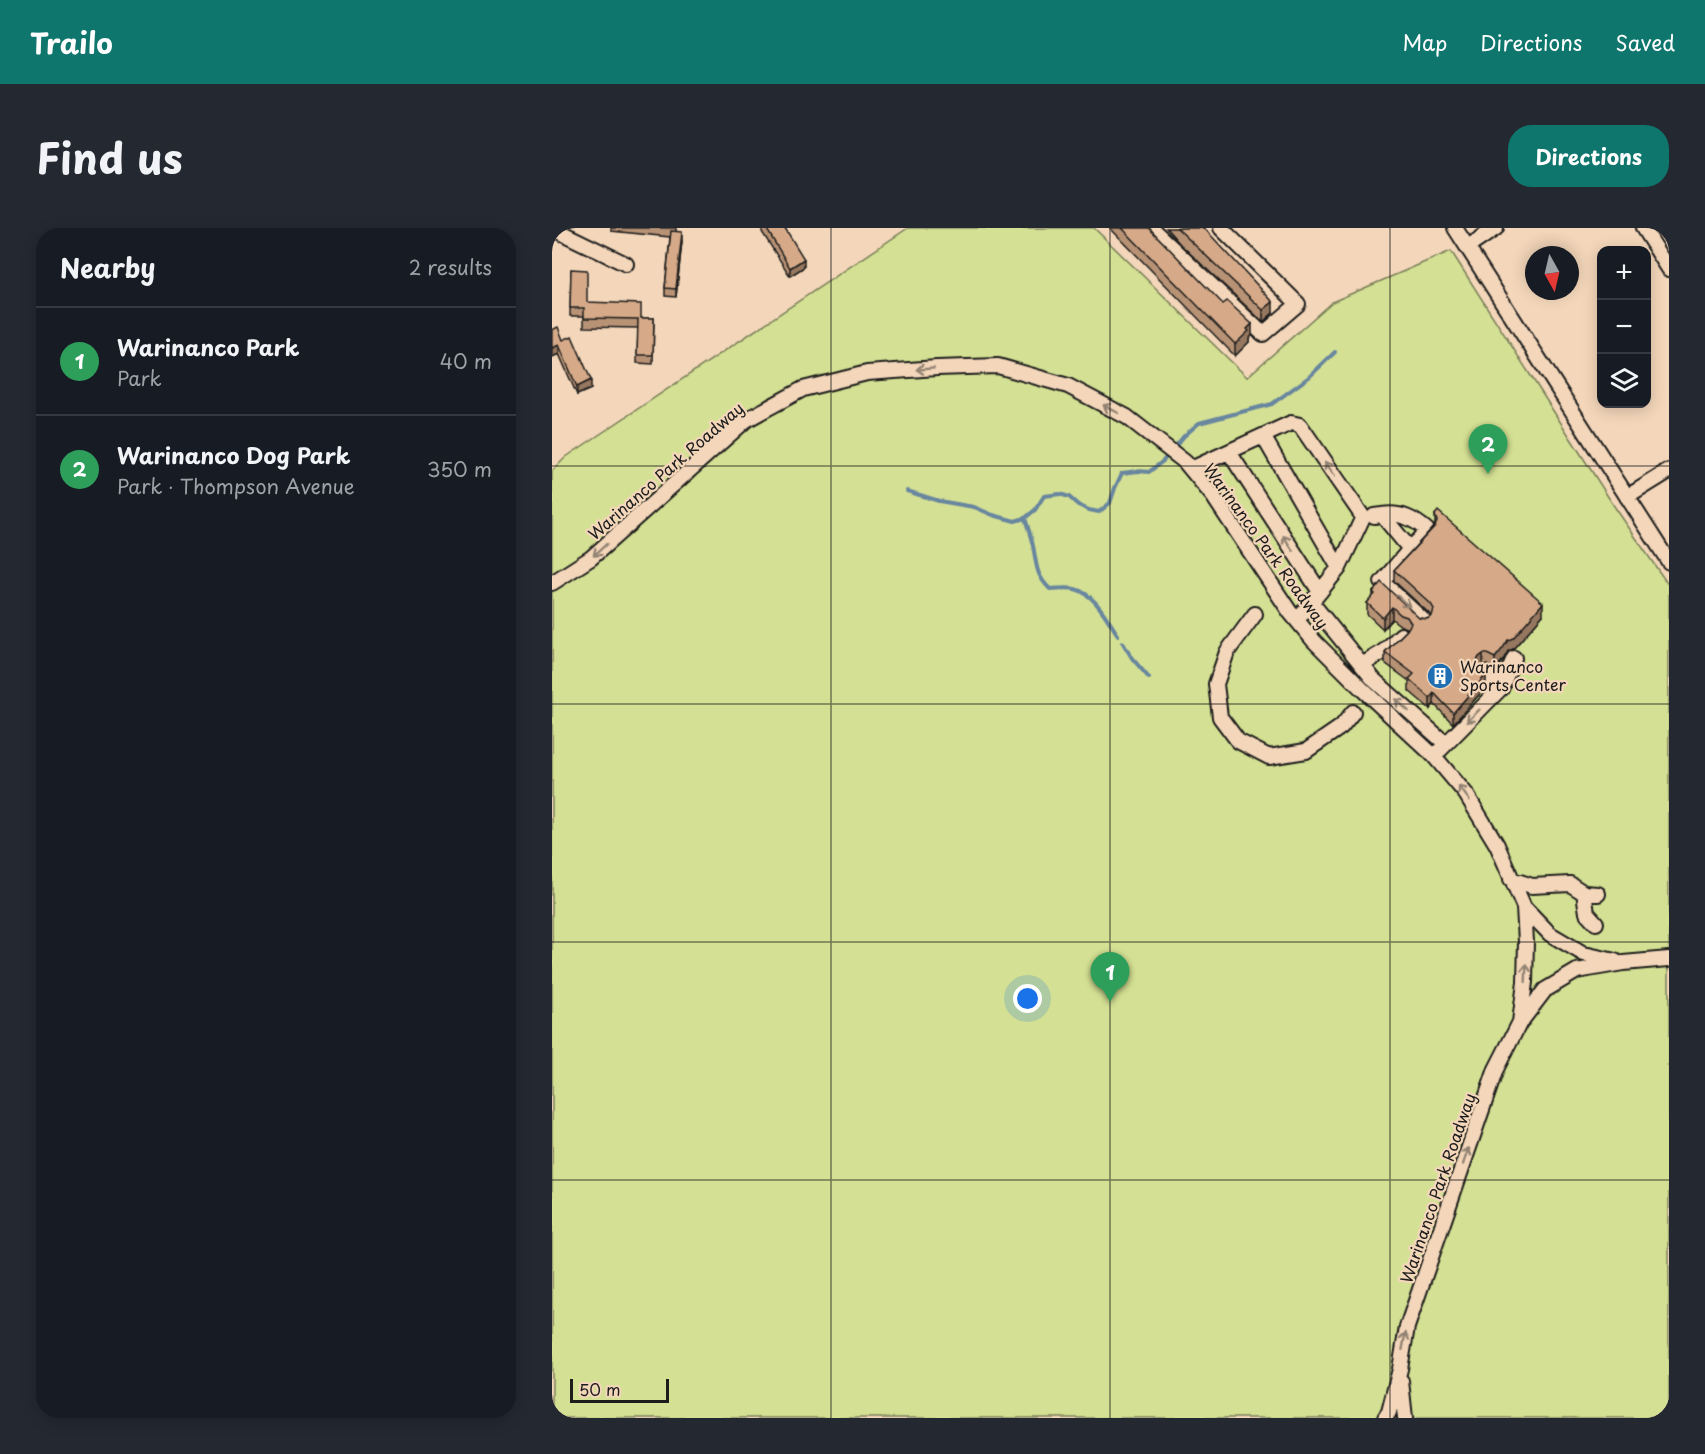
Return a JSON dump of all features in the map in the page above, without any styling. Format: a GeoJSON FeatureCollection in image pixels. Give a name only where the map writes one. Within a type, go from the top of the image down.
{"type":"FeatureCollection","features":[{"type":"Feature","properties":{"kind":"street"},"geometry":{"type":"LineString","coordinates":[[552,228],[626,264]]}},
{"type":"Feature","properties":{"kind":"street"},"geometry":{"type":"LineString","coordinates":[[1151,228],[1263,334],[1298,304],[1221,228]]}},
{"type":"Feature","properties":{"kind":"street"},"geometry":{"type":"LineString","coordinates":[[1455,228],[1669,562]]}},
{"type":"Feature","properties":{"kind":"street"},"geometry":{"type":"LineString","coordinates":[[1468,247],[1496,228]]}},
{"type":"Feature","properties":{"kind":"street"},"geometry":{"type":"LineString","coordinates":[[1643,228],[1669,269]]}},
{"type":"Feature","properties":{"kind":"street","name":"Warinanco Park Roadway"},"geometry":{"type":"LineString","coordinates":[[552,583],[591,558],[746,420],[803,389],[867,373],[999,366],[1068,386],[1127,417],[1188,465],[1213,496],[1297,620],[1314,641],[1434,756],[1466,794],[1497,845],[1524,907],[1550,934],[1584,954],[1623,963]]}},
{"type":"Feature","properties":{"kind":"street"},"geometry":{"type":"LineString","coordinates":[[1188,465],[1229,452],[1291,423],[1300,425],[1363,517]]}},
{"type":"Feature","properties":{"kind":"street"},"geometry":{"type":"LineString","coordinates":[[1263,436],[1339,568]]}},
{"type":"Feature","properties":{"kind":"street"},"geometry":{"type":"LineString","coordinates":[[1229,452],[1316,597],[1362,665],[1374,680],[1446,744]]}},
{"type":"Feature","properties":{"kind":"street"},"geometry":{"type":"LineString","coordinates":[[1627,497],[1669,471]]}},
{"type":"Feature","properties":{"kind":"street"},"geometry":{"type":"LineString","coordinates":[[1363,517],[1394,513],[1419,523],[1428,531],[1382,582],[1425,622]]}},
{"type":"Feature","properties":{"kind":"street"},"geometry":{"type":"LineString","coordinates":[[1382,515],[1410,549]]}},
{"type":"Feature","properties":{"kind":"street"},"geometry":{"type":"LineString","coordinates":[[1297,620],[1339,568],[1363,517]]}},
{"type":"Feature","properties":{"kind":"street"},"geometry":{"type":"LineString","coordinates":[[1255,614],[1227,652],[1216,684],[1220,717],[1238,741],[1269,757],[1306,751],[1341,727],[1353,712]]}},
{"type":"Feature","properties":{"kind":"street"},"geometry":{"type":"LineString","coordinates":[[1362,665],[1383,651],[1401,634]]}},
{"type":"Feature","properties":{"kind":"street"},"geometry":{"type":"LineString","coordinates":[[1434,756],[1501,688],[1514,658]]}},
{"type":"Feature","properties":{"kind":"street"},"geometry":{"type":"LineString","coordinates":[[1486,674],[1501,688]]}},
{"type":"Feature","properties":{"kind":"street"},"geometry":{"type":"LineString","coordinates":[[1511,879],[1532,886],[1570,884],[1591,894],[1587,913],[1596,923]]}},
{"type":"Feature","properties":{"kind":"street","name":"Warinanco Park Roadway"},"geometry":{"type":"LineString","coordinates":[[1520,1022],[1526,972],[1524,907]]}},
{"type":"Feature","properties":{"kind":"street","name":"Warinanco Park Roadway"},"geometry":{"type":"LineString","coordinates":[[1385,1418],[1389,1412],[1400,1369],[1407,1327],[1496,1069],[1520,1022],[1545,990],[1577,971],[1669,958]]}},
{"type":"Feature","properties":{"kind":"street","name":"Warinanco Park Roadway"},"geometry":{"type":"LineString","coordinates":[[1400,1369],[1405,1418]]}},
{"type":"Feature","properties":{"kind":"green space"},"geometry":{"type":"Polygon","coordinates":[[[908,228],[1094,228],[1247,377],[1332,302],[1451,251],[1614,506],[1669,586],[1669,1418],[552,1418],[552,471],[566,457],[908,228]]]}},
{"type":"Feature","properties":{"kind":"building"},"geometry":{"type":"Polygon","coordinates":[[[766,228],[785,228],[804,259],[790,268],[766,228]]]}},
{"type":"Feature","properties":{"kind":"building"},"geometry":{"type":"Polygon","coordinates":[[[1122,228],[1149,228],[1223,304],[1227,301],[1252,324],[1247,329],[1249,331],[1235,344],[1122,228]]]}},
{"type":"Feature","properties":{"kind":"building"},"geometry":{"type":"Polygon","coordinates":[[[1177,228],[1204,228],[1273,302],[1263,310],[1177,228]]]}},
{"type":"Feature","properties":{"kind":"building"},"geometry":{"type":"Polygon","coordinates":[[[671,231],[682,232],[676,289],[665,288],[671,231]]]}},
{"type":"Feature","properties":{"kind":"building"},"geometry":{"type":"Polygon","coordinates":[[[571,269],[587,270],[587,302],[641,304],[641,318],[654,318],[653,355],[637,355],[638,319],[584,318],[584,308],[570,308],[571,269]]]}},
{"type":"Feature","properties":{"kind":"building"},"geometry":{"type":"Polygon","coordinates":[[[558,327],[563,340],[572,336],[591,380],[577,387],[559,345],[552,348],[552,330],[558,327]]]}},
{"type":"Feature","properties":{"kind":"building"},"geometry":{"type":"Polygon","coordinates":[[[1438,511],[1543,603],[1513,638],[1508,640],[1495,658],[1487,654],[1479,657],[1478,666],[1486,675],[1453,713],[1434,693],[1430,698],[1409,679],[1414,674],[1385,652],[1407,630],[1411,623],[1407,617],[1392,607],[1383,618],[1367,603],[1381,582],[1419,618],[1427,619],[1432,616],[1434,609],[1431,604],[1394,570],[1435,526],[1437,521],[1435,515],[1438,511]]]}},
{"type":"Feature","properties":{"kind":"waterway"},"geometry":{"type":"LineString","coordinates":[[907,491],[939,501],[974,507],[1015,521],[1025,518],[1035,510],[1044,496],[1060,494],[1069,497],[1078,505],[1099,512],[1110,503],[1122,473],[1149,472],[1163,461],[1184,436],[1199,423],[1272,404],[1309,377],[1335,352]]}},
{"type":"Feature","properties":{"kind":"waterway"},"geometry":{"type":"LineString","coordinates":[[1025,518],[1037,569],[1045,584],[1050,589],[1072,588],[1089,596],[1118,635]]}},
{"type":"Feature","properties":{"kind":"waterway"},"geometry":{"type":"LineString","coordinates":[[1123,643],[1149,678]]}},
{"type":"Feature","properties":{"kind":"place","name":"Warinanco Dog Park"},"geometry":{"type":"Point","coordinates":[1488,474]}},
{"type":"Feature","properties":{"kind":"place","name":"Warinanco Sports Center"},"geometry":{"type":"Point","coordinates":[1440,676]}},
{"type":"Feature","properties":{"kind":"place","name":"Warinanco Park"},"geometry":{"type":"Point","coordinates":[1110,1002]}}]}
